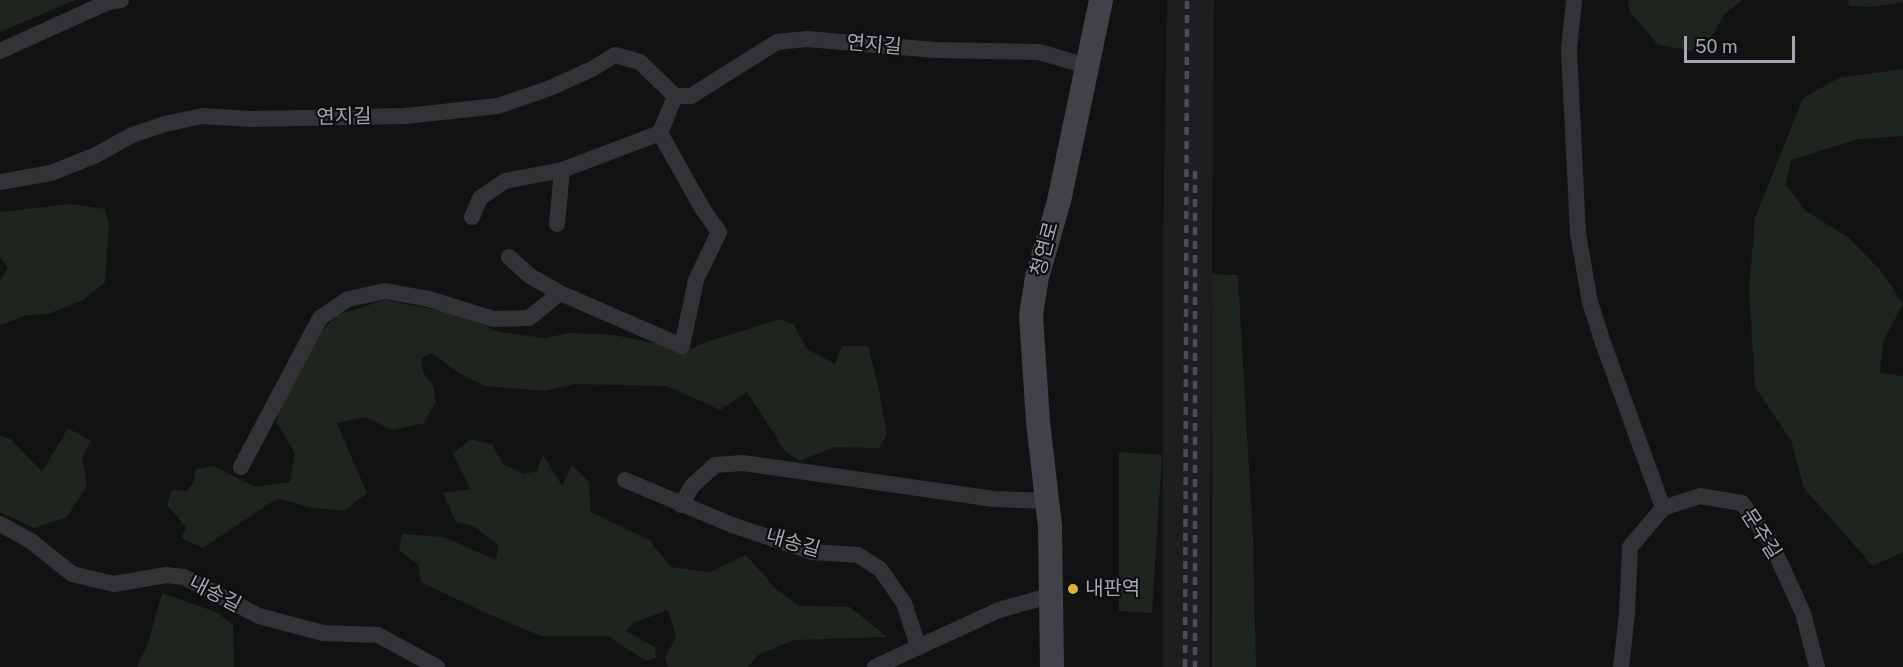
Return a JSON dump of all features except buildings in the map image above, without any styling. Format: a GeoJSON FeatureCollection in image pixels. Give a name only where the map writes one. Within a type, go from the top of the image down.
{"type":"FeatureCollection","features":[{"type":"Feature","properties":{"kind":"main road","name":"청연로"},"geometry":{"type":"LineString","coordinates":[[1052,667],[1047,501],[1038,422],[1031,315],[1037,277],[1059,201],[1101,0]]}},
{"type":"Feature","properties":{"kind":"street"},"geometry":{"type":"LineString","coordinates":[[0,51],[106,3],[120,0]]}},
{"type":"Feature","properties":{"kind":"street"},"geometry":{"type":"LineString","coordinates":[[1575,0],[1569,50],[1578,234],[1596,321],[1663,508],[1630,547],[1627,614],[1621,667]]}},
{"type":"Feature","properties":{"kind":"street","name":"연지길"},"geometry":{"type":"LineString","coordinates":[[0,182],[51,173],[96,155],[132,135],[165,124],[202,116],[250,119],[405,116],[498,106],[550,88],[592,69],[615,55],[640,62],[675,96],[691,96],[777,42],[807,39],[935,50],[1039,52],[1087,66]]}},
{"type":"Feature","properties":{"kind":"street"},"geometry":{"type":"LineString","coordinates":[[472,217],[480,198],[505,181],[562,170],[660,133],[675,96]]}},
{"type":"Feature","properties":{"kind":"street"},"geometry":{"type":"LineString","coordinates":[[509,257],[530,276],[560,293],[682,346],[696,280],[719,232],[702,208],[660,133]]}},
{"type":"Feature","properties":{"kind":"street"},"geometry":{"type":"LineString","coordinates":[[557,224],[562,170]]}},
{"type":"Feature","properties":{"kind":"street"},"geometry":{"type":"LineString","coordinates":[[241,467],[320,318],[348,299],[385,291],[429,300],[493,319],[529,318],[560,293]]}},
{"type":"Feature","properties":{"kind":"street"},"geometry":{"type":"LineString","coordinates":[[681,505],[692,486],[715,465],[744,463],[994,499],[1047,501]]}},
{"type":"Feature","properties":{"kind":"street","name":"내송길"},"geometry":{"type":"LineString","coordinates":[[625,480],[681,505],[812,552],[858,555],[880,569],[904,603],[918,646]]}},
{"type":"Feature","properties":{"kind":"street","name":"문주길"},"geometry":{"type":"LineString","coordinates":[[1663,508],[1700,496],[1742,503],[1770,541],[1803,614],[1817,667]]}},
{"type":"Feature","properties":{"kind":"street","name":"내송길"},"geometry":{"type":"LineString","coordinates":[[0,524],[31,541],[72,574],[114,584],[166,575],[184,578],[259,616],[324,633],[378,635],[437,667]]}},
{"type":"Feature","properties":{"kind":"street"},"geometry":{"type":"LineString","coordinates":[[875,667],[999,610],[1049,596]]}},
{"type":"Feature","properties":{"kind":"shaded area"},"geometry":{"type":"Polygon","coordinates":[[[0,0],[75,0],[0,32],[0,0]]]}},
{"type":"Feature","properties":{"kind":"shaded area"},"geometry":{"type":"Polygon","coordinates":[[[1167,0],[1214,0],[1209,667],[1163,667],[1163,245],[1167,0]]]}},
{"type":"Feature","properties":{"kind":"shaded area"},"geometry":{"type":"Polygon","coordinates":[[[1628,0],[1742,0],[1724,15],[1707,45],[1692,51],[1658,45],[1630,12],[1628,0]]]}},
{"type":"Feature","properties":{"kind":"shaded area"},"geometry":{"type":"Polygon","coordinates":[[[1848,0],[1903,0],[1903,2],[1872,7],[1849,6],[1848,0]]]}},
{"type":"Feature","properties":{"kind":"shaded area"},"geometry":{"type":"Polygon","coordinates":[[[1903,69],[1903,136],[1859,139],[1791,160],[1786,185],[1806,211],[1849,238],[1882,272],[1903,304],[1883,342],[1880,373],[1903,376],[1903,552],[1873,566],[1804,488],[1791,440],[1755,387],[1749,290],[1755,218],[1803,98],[1839,78],[1903,69]]]}},
{"type":"Feature","properties":{"kind":"shaded area"},"geometry":{"type":"Polygon","coordinates":[[[71,204],[105,209],[109,226],[105,282],[83,300],[48,314],[27,315],[0,325],[0,281],[8,268],[0,257],[0,212],[71,204]]]}},
{"type":"Feature","properties":{"kind":"shaded area"},"geometry":{"type":"Polygon","coordinates":[[[1212,274],[1238,275],[1253,539],[1256,667],[1212,667],[1212,274]]]}},
{"type":"Feature","properties":{"kind":"shaded area"},"geometry":{"type":"Polygon","coordinates":[[[384,300],[458,314],[498,332],[545,338],[569,333],[614,335],[658,344],[682,353],[706,342],[780,319],[794,325],[807,349],[835,364],[842,346],[868,346],[887,434],[879,448],[835,447],[799,461],[785,451],[747,392],[720,410],[667,386],[576,384],[544,391],[485,386],[462,375],[432,353],[421,358],[423,372],[433,386],[436,402],[424,423],[392,430],[366,417],[337,423],[367,493],[344,511],[308,507],[278,498],[203,548],[181,538],[186,527],[167,505],[172,490],[186,491],[194,482],[196,469],[214,466],[255,487],[290,482],[295,453],[276,422],[298,356],[337,315],[384,300]]]}},
{"type":"Feature","properties":{"kind":"shaded area"},"geometry":{"type":"Polygon","coordinates":[[[68,428],[91,441],[82,457],[87,486],[67,517],[34,528],[0,512],[0,436],[11,439],[42,472],[68,428]]]}},
{"type":"Feature","properties":{"kind":"shaded area"},"geometry":{"type":"Polygon","coordinates":[[[470,439],[492,444],[503,464],[524,474],[537,471],[543,455],[562,486],[572,465],[589,482],[591,512],[649,540],[671,567],[710,572],[746,555],[775,588],[799,606],[850,607],[887,637],[794,640],[758,655],[748,667],[668,667],[665,658],[676,637],[668,610],[633,623],[626,631],[655,647],[656,658],[646,661],[608,636],[541,636],[488,614],[421,582],[418,565],[399,550],[402,534],[444,537],[496,560],[498,545],[473,526],[456,522],[443,493],[470,489],[453,454],[470,439]]]}},
{"type":"Feature","properties":{"kind":"shaded area"},"geometry":{"type":"Polygon","coordinates":[[[1119,452],[1162,455],[1152,613],[1119,611],[1119,452]]]}},
{"type":"Feature","properties":{"kind":"shaded area"},"geometry":{"type":"Polygon","coordinates":[[[162,593],[216,612],[233,625],[234,667],[137,667],[148,643],[162,593]]]}},
{"type":"Feature","properties":{"kind":"railway"},"geometry":{"type":"LineString","coordinates":[[1185,667],[1187,0]]}},
{"type":"Feature","properties":{"kind":"railway"},"geometry":{"type":"LineString","coordinates":[[1195,171],[1195,667]]}},
{"type":"Feature","properties":{"kind":"place","name":"내판역"},"geometry":{"type":"Point","coordinates":[1073,589]}}]}
